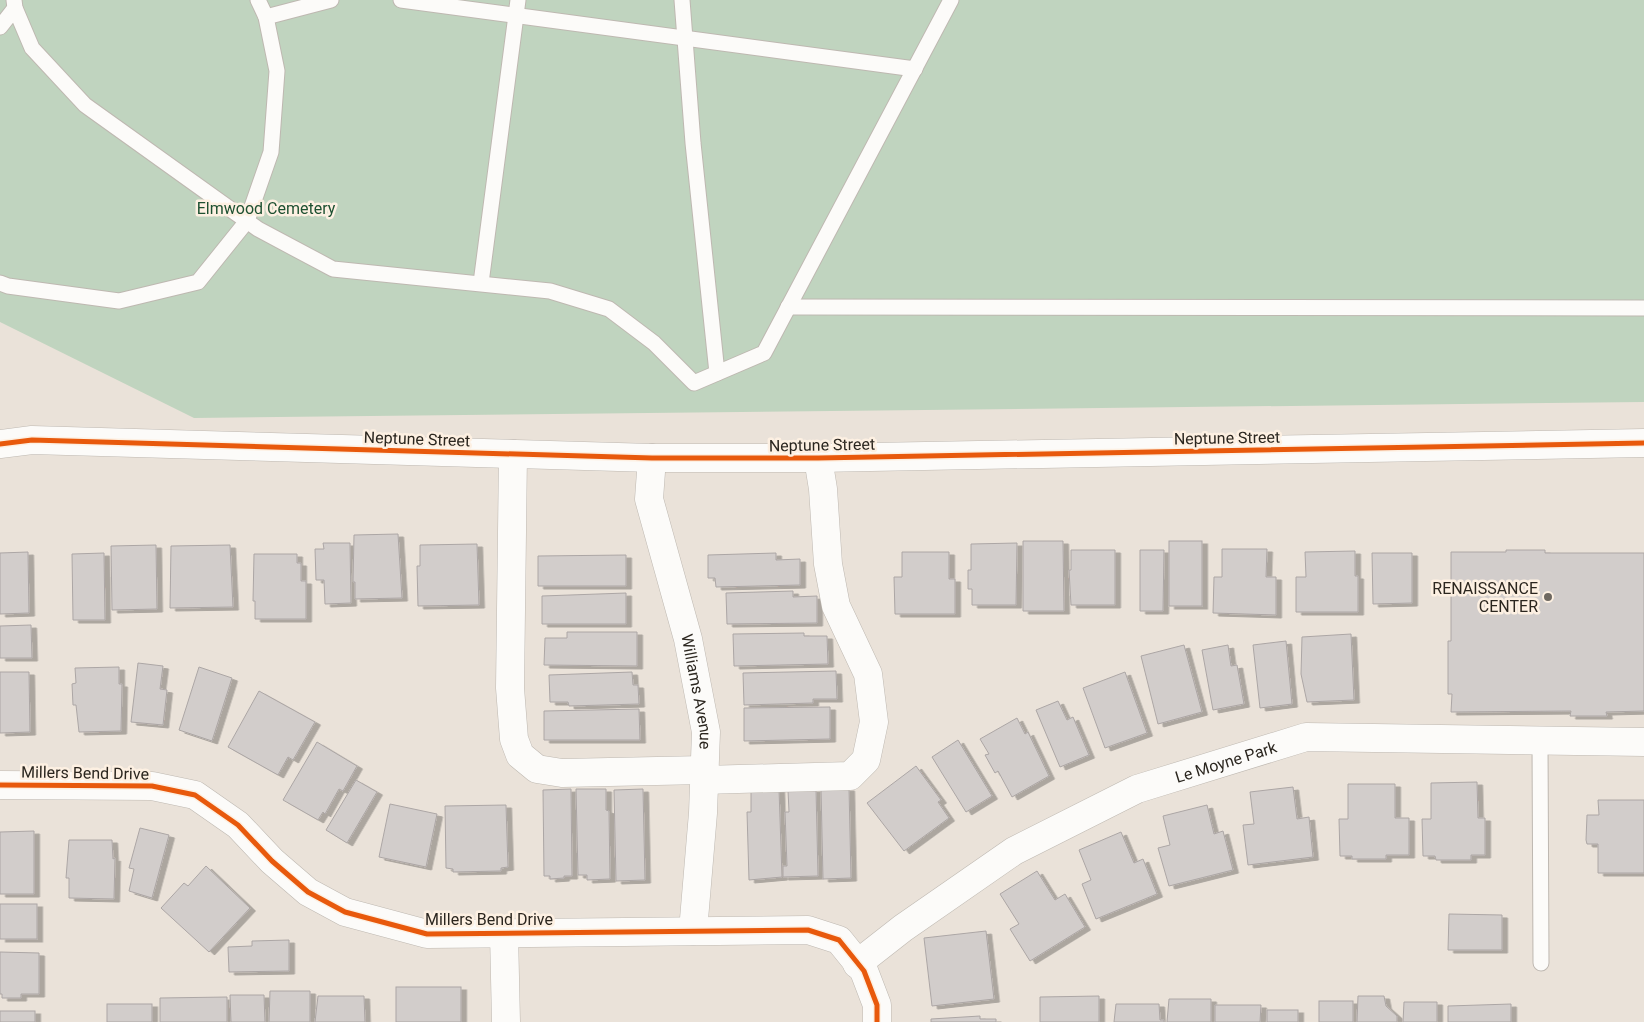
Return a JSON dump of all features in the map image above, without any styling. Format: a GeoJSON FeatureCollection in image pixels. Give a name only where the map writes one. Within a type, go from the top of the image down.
{"type":"FeatureCollection","features":[{"type":"Feature","properties":{"kind":"street","name":"Neptune Street"},"geometry":{"type":"LineString","coordinates":[[0,444],[32,440],[652,458],[818,458],[1644,443]]}},
{"type":"Feature","properties":{"kind":"street"},"geometry":{"type":"LineString","coordinates":[[513,454],[510,688],[514,739],[520,755],[536,769],[562,773],[850,776],[866,760],[874,722],[868,674],[836,606],[828,564],[823,489],[818,458]]}},
{"type":"Feature","properties":{"kind":"street","name":"Williams Avenue"},"geometry":{"type":"LineString","coordinates":[[652,458],[649,499],[688,640],[706,732],[694,931]]}},
{"type":"Feature","properties":{"kind":"street","name":"Le Moyne Park"},"geometry":{"type":"LineString","coordinates":[[857,964],[903,928],[1014,851],[1137,789],[1306,737],[1644,742]]}},
{"type":"Feature","properties":{"kind":"street","name":"Millers Bend Drive"},"geometry":{"type":"LineString","coordinates":[[0,785],[152,786],[195,795],[238,825],[272,861],[308,892],[345,912],[427,934],[808,930],[839,940],[864,972],[876,1005],[878,1022]]}},
{"type":"Feature","properties":{"kind":"street"},"geometry":{"type":"LineString","coordinates":[[504,933],[506,1022]]}},
{"type":"Feature","properties":{"kind":"lane"},"geometry":{"type":"LineString","coordinates":[[0,283],[8,286],[119,301],[198,282],[247,221],[271,152],[277,71],[266,16],[258,0]]}},
{"type":"Feature","properties":{"kind":"lane"},"geometry":{"type":"LineString","coordinates":[[266,16],[331,0]]}},
{"type":"Feature","properties":{"kind":"lane"},"geometry":{"type":"LineString","coordinates":[[401,0],[517,7],[685,40],[915,69]]}},
{"type":"Feature","properties":{"kind":"lane"},"geometry":{"type":"LineString","coordinates":[[682,0],[717,373]]}},
{"type":"Feature","properties":{"kind":"lane"},"geometry":{"type":"LineString","coordinates":[[14,4],[32,48],[85,105],[247,221],[333,268],[550,291],[609,309],[654,343],[694,383],[764,353],[951,0]]}},
{"type":"Feature","properties":{"kind":"lane"},"geometry":{"type":"LineString","coordinates":[[0,27],[14,4]]}},
{"type":"Feature","properties":{"kind":"lane"},"geometry":{"type":"LineString","coordinates":[[481,283],[517,7]]}},
{"type":"Feature","properties":{"kind":"lane"},"geometry":{"type":"LineString","coordinates":[[788,307],[1644,308]]}},
{"type":"Feature","properties":{"kind":"lane"},"geometry":{"type":"LineString","coordinates":[[1540,741],[1541,963]]}},
{"type":"Feature","properties":{"kind":"green space","name":"Elmwood Cemetery"},"geometry":{"type":"Polygon","coordinates":[[[0,0],[1644,0],[1644,402],[194,418],[0,322],[0,0]]]}},
{"type":"Feature","properties":{"kind":"building"},"geometry":{"type":"Polygon","coordinates":[[[398,534],[402,598],[355,599],[355,582],[353,582],[354,535],[398,534]]]}},
{"type":"Feature","properties":{"kind":"building"},"geometry":{"type":"Polygon","coordinates":[[[1023,541],[1063,541],[1064,611],[1023,611],[1023,541]]]}},
{"type":"Feature","properties":{"kind":"building"},"geometry":{"type":"Polygon","coordinates":[[[1169,541],[1202,541],[1202,606],[1169,606],[1169,541]]]}},
{"type":"Feature","properties":{"kind":"building"},"geometry":{"type":"Polygon","coordinates":[[[323,543],[350,543],[351,603],[325,604],[324,580],[316,580],[315,549],[324,549],[323,543]]]}},
{"type":"Feature","properties":{"kind":"building"},"geometry":{"type":"Polygon","coordinates":[[[1017,543],[1016,605],[972,605],[972,589],[968,589],[968,570],[971,570],[971,544],[1017,543]]]}},
{"type":"Feature","properties":{"kind":"building"},"geometry":{"type":"Polygon","coordinates":[[[477,544],[479,605],[418,606],[417,566],[420,566],[420,545],[477,544]]]}},
{"type":"Feature","properties":{"kind":"building"},"geometry":{"type":"Polygon","coordinates":[[[156,545],[157,609],[112,610],[111,546],[156,545]]]}},
{"type":"Feature","properties":{"kind":"building"},"geometry":{"type":"Polygon","coordinates":[[[230,545],[233,607],[170,608],[171,546],[230,545]]]}},
{"type":"Feature","properties":{"kind":"building"},"geometry":{"type":"Polygon","coordinates":[[[1222,549],[1267,549],[1266,577],[1276,577],[1276,615],[1213,613],[1214,577],[1222,577],[1222,549]]]}},
{"type":"Feature","properties":{"kind":"building"},"geometry":{"type":"Polygon","coordinates":[[[1071,550],[1115,550],[1115,605],[1071,605],[1069,570],[1071,570],[1071,550]]]}},
{"type":"Feature","properties":{"kind":"building"},"geometry":{"type":"Polygon","coordinates":[[[1140,550],[1164,550],[1163,611],[1140,611],[1140,550]]]}},
{"type":"Feature","properties":{"kind":"building","name":"RENAISSANCE CENTER"},"geometry":{"type":"Polygon","coordinates":[[[1506,550],[1545,550],[1545,553],[1644,553],[1644,711],[1606,712],[1607,716],[1570,716],[1571,711],[1451,712],[1452,694],[1448,694],[1448,641],[1451,641],[1451,552],[1506,552],[1506,550]]]}},
{"type":"Feature","properties":{"kind":"building"},"geometry":{"type":"Polygon","coordinates":[[[1355,551],[1355,576],[1358,576],[1358,612],[1296,612],[1296,577],[1306,577],[1305,552],[1355,551]]]}},
{"type":"Feature","properties":{"kind":"building"},"geometry":{"type":"Polygon","coordinates":[[[28,552],[29,613],[0,614],[0,553],[28,552]]]}},
{"type":"Feature","properties":{"kind":"building"},"geometry":{"type":"Polygon","coordinates":[[[902,552],[949,552],[949,579],[955,579],[955,614],[895,614],[894,577],[902,577],[902,552]]]}},
{"type":"Feature","properties":{"kind":"building"},"geometry":{"type":"Polygon","coordinates":[[[104,553],[105,620],[73,620],[72,554],[104,553]]]}},
{"type":"Feature","properties":{"kind":"building"},"geometry":{"type":"Polygon","coordinates":[[[776,553],[776,560],[800,559],[800,585],[716,587],[715,578],[708,578],[708,555],[776,553]]]}},
{"type":"Feature","properties":{"kind":"building"},"geometry":{"type":"Polygon","coordinates":[[[1372,553],[1412,553],[1412,603],[1373,604],[1372,553]]]}},
{"type":"Feature","properties":{"kind":"building"},"geometry":{"type":"Polygon","coordinates":[[[254,554],[297,554],[297,563],[301,563],[301,581],[306,581],[306,619],[255,619],[255,601],[253,601],[254,554]]]}},
{"type":"Feature","properties":{"kind":"building"},"geometry":{"type":"Polygon","coordinates":[[[626,555],[626,586],[538,586],[538,556],[626,555]]]}},
{"type":"Feature","properties":{"kind":"building"},"geometry":{"type":"Polygon","coordinates":[[[793,591],[793,597],[817,596],[817,623],[727,624],[726,593],[793,591]]]}},
{"type":"Feature","properties":{"kind":"building"},"geometry":{"type":"Polygon","coordinates":[[[626,593],[626,624],[542,624],[542,596],[626,593]]]}},
{"type":"Feature","properties":{"kind":"building"},"geometry":{"type":"Polygon","coordinates":[[[31,625],[32,658],[0,658],[0,626],[31,625]]]}},
{"type":"Feature","properties":{"kind":"building"},"geometry":{"type":"Polygon","coordinates":[[[567,632],[637,632],[637,666],[544,665],[545,638],[567,638],[567,632]]]}},
{"type":"Feature","properties":{"kind":"building"},"geometry":{"type":"Polygon","coordinates":[[[804,633],[804,636],[827,636],[828,664],[734,666],[733,634],[804,633]]]}},
{"type":"Feature","properties":{"kind":"building"},"geometry":{"type":"Polygon","coordinates":[[[1351,634],[1354,700],[1307,702],[1301,674],[1302,637],[1351,634]]]}},
{"type":"Feature","properties":{"kind":"building"},"geometry":{"type":"Polygon","coordinates":[[[1286,641],[1292,704],[1260,708],[1253,645],[1286,641]]]}},
{"type":"Feature","properties":{"kind":"building"},"geometry":{"type":"Polygon","coordinates":[[[1184,645],[1202,712],[1158,724],[1141,656],[1184,645]]]}},
{"type":"Feature","properties":{"kind":"building"},"geometry":{"type":"Polygon","coordinates":[[[1228,645],[1231,666],[1237,665],[1244,704],[1213,710],[1202,650],[1228,645]]]}},
{"type":"Feature","properties":{"kind":"building"},"geometry":{"type":"Polygon","coordinates":[[[138,663],[163,666],[160,689],[167,690],[163,725],[131,722],[138,663]]]}},
{"type":"Feature","properties":{"kind":"building"},"geometry":{"type":"Polygon","coordinates":[[[119,667],[119,684],[122,684],[121,731],[79,732],[76,705],[73,705],[72,684],[76,683],[75,668],[119,667]]]}},
{"type":"Feature","properties":{"kind":"building"},"geometry":{"type":"Polygon","coordinates":[[[199,667],[232,678],[212,741],[179,730],[199,667]]]}},
{"type":"Feature","properties":{"kind":"building"},"geometry":{"type":"Polygon","coordinates":[[[836,671],[837,699],[813,699],[813,703],[744,705],[743,673],[836,671]]]}},
{"type":"Feature","properties":{"kind":"building"},"geometry":{"type":"Polygon","coordinates":[[[0,672],[29,672],[30,732],[0,733],[0,672]]]}},
{"type":"Feature","properties":{"kind":"building"},"geometry":{"type":"Polygon","coordinates":[[[632,672],[633,685],[638,685],[639,704],[569,706],[568,702],[550,702],[549,675],[632,672]]]}},
{"type":"Feature","properties":{"kind":"building"},"geometry":{"type":"Polygon","coordinates":[[[1125,672],[1147,733],[1105,748],[1083,688],[1125,672]]]}},
{"type":"Feature","properties":{"kind":"building"},"geometry":{"type":"Polygon","coordinates":[[[259,691],[315,722],[293,760],[288,757],[278,775],[228,747],[259,691]]]}},
{"type":"Feature","properties":{"kind":"building"},"geometry":{"type":"Polygon","coordinates":[[[1058,701],[1067,720],[1073,717],[1089,755],[1060,767],[1036,710],[1058,701]]]}},
{"type":"Feature","properties":{"kind":"building"},"geometry":{"type":"Polygon","coordinates":[[[830,707],[830,739],[744,741],[744,708],[830,707]]]}},
{"type":"Feature","properties":{"kind":"building"},"geometry":{"type":"Polygon","coordinates":[[[639,709],[640,740],[544,740],[544,711],[639,709]]]}},
{"type":"Feature","properties":{"kind":"building"},"geometry":{"type":"Polygon","coordinates":[[[1017,718],[1025,734],[1028,732],[1049,776],[1012,797],[998,771],[995,773],[985,755],[989,754],[980,739],[1017,718]]]}},
{"type":"Feature","properties":{"kind":"building"},"geometry":{"type":"Polygon","coordinates":[[[958,740],[992,796],[966,812],[932,757],[958,740]]]}},
{"type":"Feature","properties":{"kind":"building"},"geometry":{"type":"Polygon","coordinates":[[[317,742],[357,766],[343,791],[339,789],[325,814],[323,812],[318,820],[283,800],[317,742]]]}},
{"type":"Feature","properties":{"kind":"building"},"geometry":{"type":"Polygon","coordinates":[[[916,766],[941,800],[938,802],[949,818],[904,851],[867,803],[916,766]]]}},
{"type":"Feature","properties":{"kind":"building"},"geometry":{"type":"Polygon","coordinates":[[[356,780],[377,792],[347,843],[326,830],[356,780]]]}},
{"type":"Feature","properties":{"kind":"building"},"geometry":{"type":"Polygon","coordinates":[[[1477,782],[1478,818],[1485,818],[1485,855],[1471,855],[1471,860],[1436,860],[1435,856],[1423,856],[1422,819],[1431,819],[1431,783],[1477,782]]]}},
{"type":"Feature","properties":{"kind":"building"},"geometry":{"type":"Polygon","coordinates":[[[1348,784],[1395,784],[1395,818],[1409,818],[1409,855],[1386,855],[1386,859],[1352,859],[1352,856],[1340,856],[1339,819],[1348,819],[1348,784]]]}},
{"type":"Feature","properties":{"kind":"building"},"geometry":{"type":"Polygon","coordinates":[[[1293,787],[1297,819],[1309,817],[1313,857],[1248,865],[1243,825],[1254,824],[1250,792],[1293,787]]]}},
{"type":"Feature","properties":{"kind":"building"},"geometry":{"type":"Polygon","coordinates":[[[849,788],[851,878],[823,879],[821,789],[849,788]]]}},
{"type":"Feature","properties":{"kind":"building"},"geometry":{"type":"Polygon","coordinates":[[[571,789],[572,876],[550,879],[550,876],[544,876],[543,790],[571,789]]]}},
{"type":"Feature","properties":{"kind":"building"},"geometry":{"type":"Polygon","coordinates":[[[576,789],[606,789],[606,810],[609,811],[610,879],[587,880],[587,875],[578,875],[576,789]]]}},
{"type":"Feature","properties":{"kind":"building"},"geometry":{"type":"Polygon","coordinates":[[[643,789],[645,880],[616,881],[614,790],[643,789]]]}},
{"type":"Feature","properties":{"kind":"building"},"geometry":{"type":"Polygon","coordinates":[[[751,789],[779,789],[782,877],[749,880],[747,812],[751,812],[751,789]]]}},
{"type":"Feature","properties":{"kind":"building"},"geometry":{"type":"Polygon","coordinates":[[[816,789],[818,876],[783,877],[783,866],[787,866],[785,812],[789,812],[788,790],[816,789]]]}},
{"type":"Feature","properties":{"kind":"building"},"geometry":{"type":"Polygon","coordinates":[[[1598,800],[1644,800],[1644,873],[1598,873],[1598,844],[1587,844],[1586,840],[1587,815],[1599,815],[1598,800]]]}},
{"type":"Feature","properties":{"kind":"building"},"geometry":{"type":"Polygon","coordinates":[[[390,804],[437,814],[426,867],[379,857],[390,804]]]}},
{"type":"Feature","properties":{"kind":"building"},"geometry":{"type":"Polygon","coordinates":[[[506,805],[508,867],[501,868],[501,871],[453,872],[453,869],[446,868],[445,806],[506,805]]]}},
{"type":"Feature","properties":{"kind":"building"},"geometry":{"type":"Polygon","coordinates":[[[1207,805],[1214,834],[1223,831],[1233,870],[1169,886],[1158,848],[1170,845],[1163,816],[1207,805]]]}},
{"type":"Feature","properties":{"kind":"building"},"geometry":{"type":"Polygon","coordinates":[[[140,828],[169,835],[152,898],[129,891],[134,869],[129,868],[140,828]]]}},
{"type":"Feature","properties":{"kind":"building"},"geometry":{"type":"Polygon","coordinates":[[[34,831],[34,894],[0,894],[0,832],[34,831]]]}},
{"type":"Feature","properties":{"kind":"building"},"geometry":{"type":"Polygon","coordinates":[[[1121,832],[1134,863],[1143,859],[1157,894],[1096,919],[1082,884],[1091,880],[1079,850],[1121,832]]]}},
{"type":"Feature","properties":{"kind":"building"},"geometry":{"type":"Polygon","coordinates":[[[69,840],[112,840],[113,859],[115,858],[114,899],[69,898],[69,878],[66,878],[69,840]]]}},
{"type":"Feature","properties":{"kind":"building"},"geometry":{"type":"Polygon","coordinates":[[[206,866],[250,908],[209,952],[161,908],[184,883],[188,886],[206,866]]]}},
{"type":"Feature","properties":{"kind":"building"},"geometry":{"type":"Polygon","coordinates":[[[1037,871],[1055,900],[1065,894],[1085,927],[1030,961],[1010,929],[1019,924],[1000,894],[1037,871]]]}},
{"type":"Feature","properties":{"kind":"building"},"geometry":{"type":"Polygon","coordinates":[[[0,904],[37,904],[37,939],[0,939],[0,904]]]}},
{"type":"Feature","properties":{"kind":"building"},"geometry":{"type":"Polygon","coordinates":[[[1449,914],[1502,915],[1502,950],[1448,950],[1449,914]]]}},
{"type":"Feature","properties":{"kind":"building"},"geometry":{"type":"Polygon","coordinates":[[[986,931],[994,999],[932,1006],[924,938],[986,931]]]}},
{"type":"Feature","properties":{"kind":"building"},"geometry":{"type":"Polygon","coordinates":[[[289,940],[289,971],[229,972],[228,947],[252,946],[252,941],[289,940]]]}},
{"type":"Feature","properties":{"kind":"building"},"geometry":{"type":"Polygon","coordinates":[[[0,952],[39,953],[39,994],[21,994],[21,998],[2,998],[2,994],[0,994],[0,952]]]}},
{"type":"Feature","properties":{"kind":"building"},"geometry":{"type":"Polygon","coordinates":[[[396,987],[461,987],[461,1022],[396,1022],[396,987]]]}},
{"type":"Feature","properties":{"kind":"building"},"geometry":{"type":"Polygon","coordinates":[[[270,991],[310,991],[310,1022],[269,1022],[270,991]]]}},
{"type":"Feature","properties":{"kind":"building"},"geometry":{"type":"Polygon","coordinates":[[[230,995],[264,995],[265,1022],[231,1022],[230,995]]]}},
{"type":"Feature","properties":{"kind":"building"},"geometry":{"type":"Polygon","coordinates":[[[318,996],[364,996],[365,1022],[315,1022],[318,996]]]}},
{"type":"Feature","properties":{"kind":"building"},"geometry":{"type":"Polygon","coordinates":[[[1099,996],[1099,1022],[1040,1022],[1040,997],[1099,996]]]}},
{"type":"Feature","properties":{"kind":"building"},"geometry":{"type":"Polygon","coordinates":[[[1358,996],[1384,996],[1386,1006],[1397,1016],[1397,1022],[1357,1022],[1358,996]]]}},
{"type":"Feature","properties":{"kind":"building"},"geometry":{"type":"Polygon","coordinates":[[[227,997],[227,1022],[160,1022],[160,998],[227,997]]]}},
{"type":"Feature","properties":{"kind":"building"},"geometry":{"type":"Polygon","coordinates":[[[1169,999],[1211,999],[1211,1022],[1167,1022],[1169,999]]]}},
{"type":"Feature","properties":{"kind":"building"},"geometry":{"type":"Polygon","coordinates":[[[1319,1001],[1353,1001],[1353,1022],[1319,1022],[1319,1001]]]}},
{"type":"Feature","properties":{"kind":"building"},"geometry":{"type":"Polygon","coordinates":[[[1404,1002],[1437,1002],[1437,1022],[1403,1022],[1404,1002]]]}},
{"type":"Feature","properties":{"kind":"building"},"geometry":{"type":"Polygon","coordinates":[[[107,1004],[152,1004],[152,1022],[107,1022],[107,1004]]]}},
{"type":"Feature","properties":{"kind":"building"},"geometry":{"type":"Polygon","coordinates":[[[1116,1004],[1159,1004],[1160,1020],[1164,1020],[1164,1022],[1114,1022],[1116,1004]]]}},
{"type":"Feature","properties":{"kind":"building"},"geometry":{"type":"Polygon","coordinates":[[[1511,1004],[1511,1022],[1448,1022],[1448,1006],[1511,1004]]]}},
{"type":"Feature","properties":{"kind":"building"},"geometry":{"type":"Polygon","coordinates":[[[1215,1005],[1261,1005],[1260,1022],[1215,1022],[1215,1005]]]}},
{"type":"Feature","properties":{"kind":"building"},"geometry":{"type":"Polygon","coordinates":[[[1267,1010],[1298,1010],[1298,1022],[1267,1022],[1267,1010]]]}},
{"type":"Feature","properties":{"kind":"building"},"geometry":{"type":"Polygon","coordinates":[[[0,1011],[35,1011],[35,1022],[0,1022],[0,1011]]]}},
{"type":"Feature","properties":{"kind":"building"},"geometry":{"type":"Polygon","coordinates":[[[980,1016],[980,1019],[996,1019],[996,1022],[931,1022],[931,1019],[980,1016]]]}},
{"type":"Feature","properties":{"kind":"cycle path"},"geometry":{"type":"LineString","coordinates":[[0,444],[32,440],[652,458],[818,458],[1644,443]]}},
{"type":"Feature","properties":{"kind":"cycle path"},"geometry":{"type":"LineString","coordinates":[[0,785],[152,786],[195,795],[238,825],[272,861],[308,892],[345,912],[427,934],[808,930],[839,940],[864,971],[877,1005],[877,1022]]}},
{"type":"Feature","properties":{"kind":"place","name":"RENAISSANCE CENTER"},"geometry":{"type":"Point","coordinates":[1548,597]}}]}
